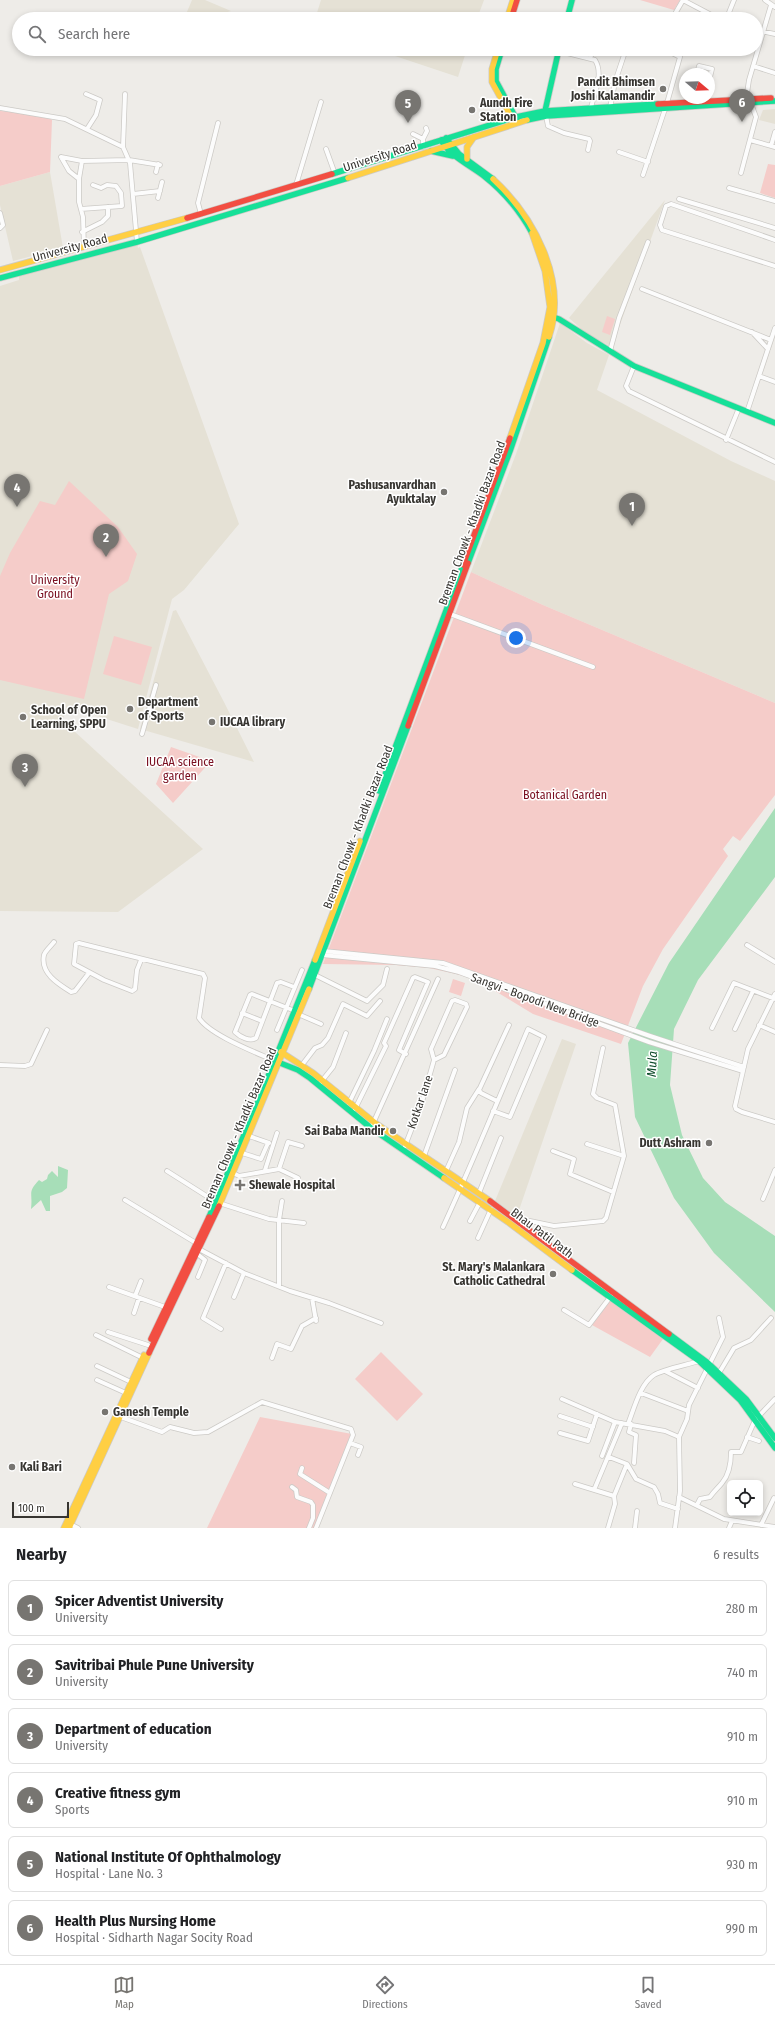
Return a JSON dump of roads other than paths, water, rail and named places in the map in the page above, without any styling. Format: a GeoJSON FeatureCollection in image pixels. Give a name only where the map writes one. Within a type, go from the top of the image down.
{"type":"FeatureCollection","features":[{"type":"Feature","properties":{"kind":"main road"},"geometry":{"type":"LineString","coordinates":[[509,12],[513,0]]}},
{"type":"Feature","properties":{"kind":"main road"},"geometry":{"type":"LineString","coordinates":[[513,12],[517,0]]}},
{"type":"Feature","properties":{"kind":"main road"},"geometry":{"type":"LineString","coordinates":[[569,12],[572,0]]}},
{"type":"Feature","properties":{"kind":"main road"},"geometry":{"type":"LineString","coordinates":[[496,56],[492,69],[492,82],[515,120]]}},
{"type":"Feature","properties":{"kind":"main road"},"geometry":{"type":"LineString","coordinates":[[500,56],[496,70],[496,81],[515,120]]}},
{"type":"Feature","properties":{"kind":"main road"},"geometry":{"type":"LineString","coordinates":[[546,113],[558,56]]}},
{"type":"Feature","properties":{"kind":"main road","name":"University Road"},"geometry":{"type":"LineString","coordinates":[[0,278],[137,242],[430,151],[445,142],[515,120],[546,113],[750,101],[775,98]]}},
{"type":"Feature","properties":{"kind":"main road","name":"University Road"},"geometry":{"type":"LineString","coordinates":[[715,100],[775,101]]}},
{"type":"Feature","properties":{"kind":"main road","name":"University Road"},"geometry":{"type":"LineString","coordinates":[[666,106],[679,103]]}},
{"type":"Feature","properties":{"kind":"main road","name":"University Road"},"geometry":{"type":"LineString","coordinates":[[0,270],[136,233],[423,147],[477,135],[515,120]]}},
{"type":"Feature","properties":{"kind":"main road"},"geometry":{"type":"LineString","coordinates":[[467,159],[465,152],[467,146],[477,135]]}},
{"type":"Feature","properties":{"kind":"main road","name":"Breman Chowk - Khadki Bazar Road"},"geometry":{"type":"LineString","coordinates":[[445,142],[455,157],[484,176],[499,190],[514,208],[539,244]]}},
{"type":"Feature","properties":{"kind":"main road","name":"Breman Chowk - Khadki Bazar Road"},"geometry":{"type":"LineString","coordinates":[[218,1203],[297,1013],[450,614],[512,446],[538,370],[552,316],[550,293],[539,244],[527,218],[510,195],[486,172],[455,151],[445,142]]}},
{"type":"Feature","properties":{"kind":"main road"},"geometry":{"type":"LineString","coordinates":[[430,151],[455,157]]}},
{"type":"Feature","properties":{"kind":"main road"},"geometry":{"type":"LineString","coordinates":[[552,316],[634,366],[775,423]]}},
{"type":"Feature","properties":{"kind":"main road","name":"Breman Chowk - Khadki Bazar Road"},"geometry":{"type":"LineString","coordinates":[[312,974],[323,953],[506,450],[552,316]]}},
{"type":"Feature","properties":{"kind":"main road","name":"Bhau Patil Path"},"geometry":{"type":"LineString","coordinates":[[281,1052],[302,1064],[320,1082],[373,1126],[491,1209],[610,1298],[699,1361],[719,1373],[759,1415],[775,1438]]}},
{"type":"Feature","properties":{"kind":"main road","name":"Breman Chowk - Khadki Bazar Road"},"geometry":{"type":"LineString","coordinates":[[69,1526],[147,1352],[233,1174],[277,1062]]}},
{"type":"Feature","properties":{"kind":"main road","name":"Bhau Patil Path"},"geometry":{"type":"LineString","coordinates":[[277,1062],[298,1070],[320,1082]]}},
{"type":"Feature","properties":{"kind":"main road","name":"Bhau Patil Path"},"geometry":{"type":"LineString","coordinates":[[341,1099],[349,1102],[354,1111]]}},
{"type":"Feature","properties":{"kind":"main road","name":"Bhau Patil Path"},"geometry":{"type":"LineString","coordinates":[[404,1147],[424,1156],[522,1223],[708,1366],[755,1420],[775,1448]]}},
{"type":"Feature","properties":{"kind":"main road","name":"Breman Chowk - Khadki Bazar Road"},"geometry":{"type":"LineString","coordinates":[[64,1528],[118,1416],[126,1393],[147,1352],[148,1345],[165,1307],[196,1248]]}},
{"type":"Feature","properties":{"kind":"street"},"geometry":{"type":"LineString","coordinates":[[676,12],[683,0],[706,12]]}},
{"type":"Feature","properties":{"kind":"street"},"geometry":{"type":"LineString","coordinates":[[694,5],[697,0]]}},
{"type":"Feature","properties":{"kind":"street"},"geometry":{"type":"LineString","coordinates":[[729,12],[734,0]]}},
{"type":"Feature","properties":{"kind":"street"},"geometry":{"type":"LineString","coordinates":[[763,30],[773,6],[765,0]]}},
{"type":"Feature","properties":{"kind":"street"},"geometry":{"type":"LineString","coordinates":[[763,32],[775,34]]}},
{"type":"Feature","properties":{"kind":"street"},"geometry":{"type":"LineString","coordinates":[[582,56],[595,60],[598,64],[598,78],[591,110]]}},
{"type":"Feature","properties":{"kind":"street"},"geometry":{"type":"LineString","coordinates":[[610,109],[615,82],[624,56]]}},
{"type":"Feature","properties":{"kind":"street"},"geometry":{"type":"LineString","coordinates":[[643,176],[666,106],[680,57],[678,56]]}},
{"type":"Feature","properties":{"kind":"street"},"geometry":{"type":"LineString","coordinates":[[741,173],[756,117],[747,90],[756,56]]}},
{"type":"Feature","properties":{"kind":"street"},"geometry":{"type":"LineString","coordinates":[[698,68],[699,66],[708,68]]}},
{"type":"Feature","properties":{"kind":"street"},"geometry":{"type":"LineString","coordinates":[[753,66],[775,73]]}},
{"type":"Feature","properties":{"kind":"street"},"geometry":{"type":"LineString","coordinates":[[598,78],[615,82]]}},
{"type":"Feature","properties":{"kind":"street"},"geometry":{"type":"LineString","coordinates":[[86,94],[100,100],[96,115],[87,129]]}},
{"type":"Feature","properties":{"kind":"street"},"geometry":{"type":"LineString","coordinates":[[125,94],[123,147],[129,160],[137,242]]}},
{"type":"Feature","properties":{"kind":"street"},"geometry":{"type":"LineString","coordinates":[[296,185],[321,102]]}},
{"type":"Feature","properties":{"kind":"street"},"geometry":{"type":"LineString","coordinates":[[0,108],[65,119],[123,147]]}},
{"type":"Feature","properties":{"kind":"street"},"geometry":{"type":"LineString","coordinates":[[546,113],[548,126],[564,133],[588,139],[590,141],[588,150]]}},
{"type":"Feature","properties":{"kind":"street"},"geometry":{"type":"LineString","coordinates":[[201,214],[198,203],[218,123]]}},
{"type":"Feature","properties":{"kind":"street"},"geometry":{"type":"LineString","coordinates":[[423,147],[423,139],[427,131],[426,128]]}},
{"type":"Feature","properties":{"kind":"street"},"geometry":{"type":"LineString","coordinates":[[750,140],[773,147],[775,132]]}},
{"type":"Feature","properties":{"kind":"street"},"geometry":{"type":"LineString","coordinates":[[413,134],[423,139]]}},
{"type":"Feature","properties":{"kind":"street"},"geometry":{"type":"LineString","coordinates":[[326,149],[335,174]]}},
{"type":"Feature","properties":{"kind":"street"},"geometry":{"type":"LineString","coordinates":[[619,152],[648,162]]}},
{"type":"Feature","properties":{"kind":"street"},"geometry":{"type":"LineString","coordinates":[[79,179],[69,171],[60,158],[63,156],[82,161],[129,160],[159,164],[156,172]]}},
{"type":"Feature","properties":{"kind":"street"},"geometry":{"type":"LineString","coordinates":[[82,161],[79,179],[83,217],[82,232],[84,247]]}},
{"type":"Feature","properties":{"kind":"street"},"geometry":{"type":"LineString","coordinates":[[158,198],[162,182]]}},
{"type":"Feature","properties":{"kind":"street"},"geometry":{"type":"LineString","coordinates":[[81,209],[122,206],[121,194],[116,186],[107,185],[101,188],[92,185]]}},
{"type":"Feature","properties":{"kind":"street"},"geometry":{"type":"LineString","coordinates":[[729,188],[775,201]]}},
{"type":"Feature","properties":{"kind":"street"},"geometry":{"type":"LineString","coordinates":[[133,194],[160,191]]}},
{"type":"Feature","properties":{"kind":"street"},"geometry":{"type":"LineString","coordinates":[[679,199],[775,228]]}},
{"type":"Feature","properties":{"kind":"street"},"geometry":{"type":"LineString","coordinates":[[775,240],[670,204],[666,206],[660,225],[662,230],[775,266]]}},
{"type":"Feature","properties":{"kind":"street"},"geometry":{"type":"LineString","coordinates":[[82,232],[102,222],[108,216],[108,207]]}},
{"type":"Feature","properties":{"kind":"street"},"geometry":{"type":"LineString","coordinates":[[0,213],[3,224],[0,228]]}},
{"type":"Feature","properties":{"kind":"street"},"geometry":{"type":"LineString","coordinates":[[610,352],[619,318],[648,242]]}},
{"type":"Feature","properties":{"kind":"street"},"geometry":{"type":"LineString","coordinates":[[642,289],[771,340]]}},
{"type":"Feature","properties":{"kind":"street"},"geometry":{"type":"LineString","coordinates":[[747,412],[775,328]]}},
{"type":"Feature","properties":{"kind":"street"},"geometry":{"type":"LineString","coordinates":[[751,332],[768,349]]}},
{"type":"Feature","properties":{"kind":"street"},"geometry":{"type":"LineString","coordinates":[[634,366],[626,386],[629,391],[726,440],[775,462]]}},
{"type":"Feature","properties":{"kind":"street"},"geometry":{"type":"LineString","coordinates":[[758,376],[775,382]]}},
{"type":"Feature","properties":{"kind":"street"},"geometry":{"type":"LineString","coordinates":[[726,440],[739,408]]}},
{"type":"Feature","properties":{"kind":"street"},"geometry":{"type":"LineString","coordinates":[[450,614],[593,667]]}},
{"type":"Feature","properties":{"kind":"street"},"geometry":{"type":"LineString","coordinates":[[142,734],[156,685]]}},
{"type":"Feature","properties":{"kind":"street"},"geometry":{"type":"LineString","coordinates":[[54,942],[44,954],[44,961],[46,972],[56,981],[71,992],[75,991],[89,973]]}},
{"type":"Feature","properties":{"kind":"street"},"geometry":{"type":"LineString","coordinates":[[141,960],[137,970],[136,989],[133,991],[89,973],[74,965],[77,943],[204,975],[205,978],[199,1018],[203,1023],[217,1033],[277,1062]]}},
{"type":"Feature","properties":{"kind":"street"},"geometry":{"type":"LineString","coordinates":[[747,945],[775,962]]}},
{"type":"Feature","properties":{"kind":"street","name":"Sangvi - Bopodi New Bridge"},"geometry":{"type":"LineString","coordinates":[[323,953],[443,963],[743,1069]]}},
{"type":"Feature","properties":{"kind":"street"},"geometry":{"type":"LineString","coordinates":[[312,974],[367,1001],[382,985],[387,969]]}},
{"type":"Feature","properties":{"kind":"street"},"geometry":{"type":"LineString","coordinates":[[277,1030],[302,970]]}},
{"type":"Feature","properties":{"kind":"street"},"geometry":{"type":"LineString","coordinates":[[354,1111],[386,1046],[384,1043],[413,978],[415,977],[428,982],[399,1050],[406,1054]]}},
{"type":"Feature","properties":{"kind":"street"},"geometry":{"type":"LineString","coordinates":[[373,1126],[438,979]]}},
{"type":"Feature","properties":{"kind":"street"},"geometry":{"type":"LineString","coordinates":[[294,988],[279,982],[270,1001],[256,1038],[250,1040],[236,1032],[242,1012],[250,994],[270,1001],[286,1007],[321,1024]]}},
{"type":"Feature","properties":{"kind":"street"},"geometry":{"type":"LineString","coordinates":[[712,1028],[734,983],[753,991],[774,997],[748,1049],[736,1109],[775,1122]]}},
{"type":"Feature","properties":{"kind":"street"},"geometry":{"type":"LineString","coordinates":[[735,1029],[753,991]]}},
{"type":"Feature","properties":{"kind":"street","name":"Kotkar lane"},"geometry":{"type":"LineString","coordinates":[[404,1147],[422,1102],[434,1060],[431,1049],[452,1001],[455,1000],[466,1004],[467,1007],[444,1055],[434,1060]]}},
{"type":"Feature","properties":{"kind":"street"},"geometry":{"type":"LineString","coordinates":[[302,1064],[315,1048],[322,1045],[328,1038],[343,1004],[367,1016],[380,1001]]}},
{"type":"Feature","properties":{"kind":"street"},"geometry":{"type":"LineString","coordinates":[[242,1012],[262,1021]]}},
{"type":"Feature","properties":{"kind":"street"},"geometry":{"type":"LineString","coordinates":[[349,1102],[374,1051],[387,1019]]}},
{"type":"Feature","properties":{"kind":"street"},"geometry":{"type":"LineString","coordinates":[[446,1171],[457,1148],[467,1108],[479,1088],[508,1025]]}},
{"type":"Feature","properties":{"kind":"street"},"geometry":{"type":"LineString","coordinates":[[759,1025],[775,1032]]}},
{"type":"Feature","properties":{"kind":"street"},"geometry":{"type":"LineString","coordinates":[[443,1227],[461,1189],[493,1110],[528,1029],[544,1037],[510,1117],[493,1110]]}},
{"type":"Feature","properties":{"kind":"street"},"geometry":{"type":"LineString","coordinates":[[0,1065],[25,1066],[31,1064],[47,1030]]}},
{"type":"Feature","properties":{"kind":"street"},"geometry":{"type":"LineString","coordinates":[[320,1082],[333,1067],[346,1033]]}},
{"type":"Feature","properties":{"kind":"street"},"geometry":{"type":"LineString","coordinates":[[518,1229],[522,1223],[530,1221],[554,1226],[603,1221],[606,1218],[624,1156],[615,1105],[597,1098],[593,1094],[604,1048]]}},
{"type":"Feature","properties":{"kind":"street"},"geometry":{"type":"LineString","coordinates":[[424,1156],[456,1070]]}},
{"type":"Feature","properties":{"kind":"street"},"geometry":{"type":"LineString","coordinates":[[479,1088],[481,1093],[497,1101]]}},
{"type":"Feature","properties":{"kind":"street"},"geometry":{"type":"LineString","coordinates":[[265,1170],[277,1133]]}},
{"type":"Feature","properties":{"kind":"street"},"geometry":{"type":"LineString","coordinates":[[249,1136],[273,1144]]}},
{"type":"Feature","properties":{"kind":"street"},"geometry":{"type":"LineString","coordinates":[[479,1193],[501,1138]]}},
{"type":"Feature","properties":{"kind":"street"},"geometry":{"type":"LineString","coordinates":[[242,1153],[261,1159],[268,1142]]}},
{"type":"Feature","properties":{"kind":"street"},"geometry":{"type":"LineString","coordinates":[[279,1169],[288,1142],[302,1146]]}},
{"type":"Feature","properties":{"kind":"street"},"geometry":{"type":"LineString","coordinates":[[587,1144],[624,1156]]}},
{"type":"Feature","properties":{"kind":"street"},"geometry":{"type":"LineString","coordinates":[[553,1151],[574,1159],[570,1174],[614,1192]]}},
{"type":"Feature","properties":{"kind":"street"},"geometry":{"type":"LineString","coordinates":[[233,1174],[239,1176],[265,1170],[279,1169],[298,1178]]}},
{"type":"Feature","properties":{"kind":"street"},"geometry":{"type":"LineString","coordinates":[[763,1199],[775,1170]]}},
{"type":"Feature","properties":{"kind":"street"},"geometry":{"type":"LineString","coordinates":[[167,1171],[218,1203],[256,1216],[304,1223]]}},
{"type":"Feature","properties":{"kind":"street"},"geometry":{"type":"LineString","coordinates":[[126,1200],[196,1248],[244,1272],[381,1323]]}},
{"type":"Feature","properties":{"kind":"street"},"geometry":{"type":"LineString","coordinates":[[279,1286],[279,1220],[282,1201]]}},
{"type":"Feature","properties":{"kind":"street"},"geometry":{"type":"LineString","coordinates":[[470,1222],[480,1202]]}},
{"type":"Feature","properties":{"kind":"street"},"geometry":{"type":"LineString","coordinates":[[478,1238],[491,1209]]}},
{"type":"Feature","properties":{"kind":"street"},"geometry":{"type":"LineString","coordinates":[[196,1248],[205,1260],[198,1277]]}},
{"type":"Feature","properties":{"kind":"street"},"geometry":{"type":"LineString","coordinates":[[221,1329],[203,1318],[226,1263]]}},
{"type":"Feature","properties":{"kind":"street"},"geometry":{"type":"LineString","coordinates":[[234,1297],[244,1272]]}},
{"type":"Feature","properties":{"kind":"street"},"geometry":{"type":"LineString","coordinates":[[134,1313],[141,1281]]}},
{"type":"Feature","properties":{"kind":"street"},"geometry":{"type":"LineString","coordinates":[[109,1287],[165,1307]]}},
{"type":"Feature","properties":{"kind":"street"},"geometry":{"type":"LineString","coordinates":[[564,1310],[589,1325],[614,1293]]}},
{"type":"Feature","properties":{"kind":"street"},"geometry":{"type":"LineString","coordinates":[[272,1358],[277,1344],[291,1349],[302,1326],[316,1320],[312,1298]]}},
{"type":"Feature","properties":{"kind":"street"},"geometry":{"type":"LineString","coordinates":[[675,1528],[680,1497],[679,1437],[698,1388],[723,1336],[719,1318]]}},
{"type":"Feature","properties":{"kind":"street"},"geometry":{"type":"LineString","coordinates":[[719,1373],[734,1348],[751,1340],[772,1318]]}},
{"type":"Feature","properties":{"kind":"street"},"geometry":{"type":"LineString","coordinates":[[108,1332],[148,1345]]}},
{"type":"Feature","properties":{"kind":"street"},"geometry":{"type":"LineString","coordinates":[[96,1335],[143,1358]]}},
{"type":"Feature","properties":{"kind":"street"},"geometry":{"type":"LineString","coordinates":[[634,1463],[636,1435],[630,1432],[630,1424],[641,1392],[653,1376],[699,1361]]}},
{"type":"Feature","properties":{"kind":"street"},"geometry":{"type":"LineString","coordinates":[[97,1366],[132,1382]]}},
{"type":"Feature","properties":{"kind":"street"},"geometry":{"type":"LineString","coordinates":[[665,1371],[698,1388]]}},
{"type":"Feature","properties":{"kind":"street"},"geometry":{"type":"LineString","coordinates":[[97,1380],[126,1393]]}},
{"type":"Feature","properties":{"kind":"street"},"geometry":{"type":"LineString","coordinates":[[641,1392],[688,1411]]}},
{"type":"Feature","properties":{"kind":"street"},"geometry":{"type":"LineString","coordinates":[[562,1399],[615,1422],[665,1431],[679,1437]]}},
{"type":"Feature","properties":{"kind":"street"},"geometry":{"type":"LineString","coordinates":[[697,1505],[700,1499],[710,1497],[716,1487],[724,1482],[730,1464],[731,1452],[741,1452],[755,1420],[775,1399]]}},
{"type":"Feature","properties":{"kind":"street"},"geometry":{"type":"LineString","coordinates":[[118,1416],[162,1432],[170,1427],[198,1434],[215,1429],[262,1402],[351,1429],[354,1433],[316,1528]]}},
{"type":"Feature","properties":{"kind":"street"},"geometry":{"type":"LineString","coordinates":[[560,1433],[588,1441],[597,1414]]}},
{"type":"Feature","properties":{"kind":"street"},"geometry":{"type":"LineString","coordinates":[[560,1416],[593,1427]]}},
{"type":"Feature","properties":{"kind":"street"},"geometry":{"type":"LineString","coordinates":[[602,1456],[615,1422]]}},
{"type":"Feature","properties":{"kind":"street"},"geometry":{"type":"LineString","coordinates":[[594,1490],[622,1423]]}},
{"type":"Feature","properties":{"kind":"street"},"geometry":{"type":"LineString","coordinates":[[747,1437],[759,1441]]}},
{"type":"Feature","properties":{"kind":"street"},"geometry":{"type":"LineString","coordinates":[[350,1443],[360,1447],[358,1455]]}},
{"type":"Feature","properties":{"kind":"street"},"geometry":{"type":"LineString","coordinates":[[609,1456],[627,1464],[636,1479],[654,1487],[658,1494],[660,1503],[678,1509]]}},
{"type":"Feature","properties":{"kind":"street"},"geometry":{"type":"LineString","coordinates":[[608,1528],[615,1504],[614,1496],[627,1464]]}},
{"type":"Feature","properties":{"kind":"street"},"geometry":{"type":"LineString","coordinates":[[302,1468],[300,1474],[330,1493]]}},
{"type":"Feature","properties":{"kind":"street"},"geometry":{"type":"LineString","coordinates":[[576,1484],[614,1496]]}},
{"type":"Feature","properties":{"kind":"street"},"geometry":{"type":"LineString","coordinates":[[292,1486],[296,1490],[298,1498],[311,1502],[314,1505],[313,1518],[309,1528]]}},
{"type":"Feature","properties":{"kind":"street"},"geometry":{"type":"LineString","coordinates":[[680,1497],[724,1519],[775,1527]]}},
{"type":"Feature","properties":{"kind":"street"},"geometry":{"type":"LineString","coordinates":[[761,1525],[774,1498]]}},
{"type":"Feature","properties":{"kind":"street"},"geometry":{"type":"LineString","coordinates":[[635,1528],[637,1511]]}},
{"type":"Feature","properties":{"kind":"street"},"geometry":{"type":"LineString","coordinates":[[729,1528],[732,1521]]}},
{"type":"Feature","properties":{"kind":"street"},"geometry":{"type":"LineString","coordinates":[[69,1526],[78,1528]]}},
{"type":"Feature","properties":{"kind":"water","name":"Mula"},"geometry":{"type":"Polygon","coordinates":[[[775,808],[775,877],[698,980],[674,1029],[670,1085],[682,1135],[703,1178],[725,1202],[775,1236],[775,1312],[714,1253],[674,1198],[635,1117],[628,1043],[669,963],[775,808]]]}},
{"type":"Feature","properties":{"kind":"water"},"geometry":{"type":"Polygon","coordinates":[[[58,1166],[68,1170],[67,1188],[62,1192],[50,1196],[50,1211],[46,1211],[41,1200],[31,1209],[31,1193],[33,1188],[39,1180],[42,1182],[47,1179],[48,1175],[52,1171],[58,1177],[58,1166]]]}},
{"type":"Feature","properties":{"kind":"place","name":"Pandit Bhimsen Joshi Kalamandir"},"geometry":{"type":"Point","coordinates":[663,89]}},
{"type":"Feature","properties":{"kind":"place","name":"Aundh Fire Station"},"geometry":{"type":"Point","coordinates":[472,110]}},
{"type":"Feature","properties":{"kind":"place","name":"Health Plus Nursing Home"},"geometry":{"type":"Point","coordinates":[742,122]}},
{"type":"Feature","properties":{"kind":"place","name":"National Institute Of Ophthalmology"},"geometry":{"type":"Point","coordinates":[408,123]}},
{"type":"Feature","properties":{"kind":"place","name":"Pashusanvardhan Ayuktalay"},"geometry":{"type":"Point","coordinates":[444,492]}},
{"type":"Feature","properties":{"kind":"place","name":"Creative fitness gym"},"geometry":{"type":"Point","coordinates":[17,507]}},
{"type":"Feature","properties":{"kind":"place","name":"Spicer Adventist University"},"geometry":{"type":"Point","coordinates":[632,526]}},
{"type":"Feature","properties":{"kind":"place","name":"Savitribai Phule Pune University"},"geometry":{"type":"Point","coordinates":[106,557]}},
{"type":"Feature","properties":{"kind":"place","name":"Department of Sports"},"geometry":{"type":"Point","coordinates":[130,709]}},
{"type":"Feature","properties":{"kind":"place","name":"School of Open Learning, SPPU"},"geometry":{"type":"Point","coordinates":[23,717]}},
{"type":"Feature","properties":{"kind":"place","name":"IUCAA library"},"geometry":{"type":"Point","coordinates":[212,722]}},
{"type":"Feature","properties":{"kind":"place","name":"Department of education"},"geometry":{"type":"Point","coordinates":[25,787]}},
{"type":"Feature","properties":{"kind":"place","name":"Sai Baba Mandir"},"geometry":{"type":"Point","coordinates":[393,1131]}},
{"type":"Feature","properties":{"kind":"place","name":"Dutt Ashram"},"geometry":{"type":"Point","coordinates":[709,1143]}},
{"type":"Feature","properties":{"kind":"place","name":"Shewale Hospital"},"geometry":{"type":"Point","coordinates":[240,1185]}},
{"type":"Feature","properties":{"kind":"place","name":"St. Mary's Malankara Catholic Cathedral"},"geometry":{"type":"Point","coordinates":[553,1274]}},
{"type":"Feature","properties":{"kind":"place","name":"Ganesh Temple"},"geometry":{"type":"Point","coordinates":[105,1412]}},
{"type":"Feature","properties":{"kind":"place","name":"Kali Bari"},"geometry":{"type":"Point","coordinates":[12,1467]}},
{"type":"Feature","properties":{"kind":"park label","name":"University Ground"},"geometry":{"type":"Point","coordinates":[55,587]}},
{"type":"Feature","properties":{"kind":"park label","name":"IUCAA science garden"},"geometry":{"type":"Point","coordinates":[180,769]}},
{"type":"Feature","properties":{"kind":"park label","name":"Botanical Garden"},"geometry":{"type":"Point","coordinates":[565,795]}}]}
